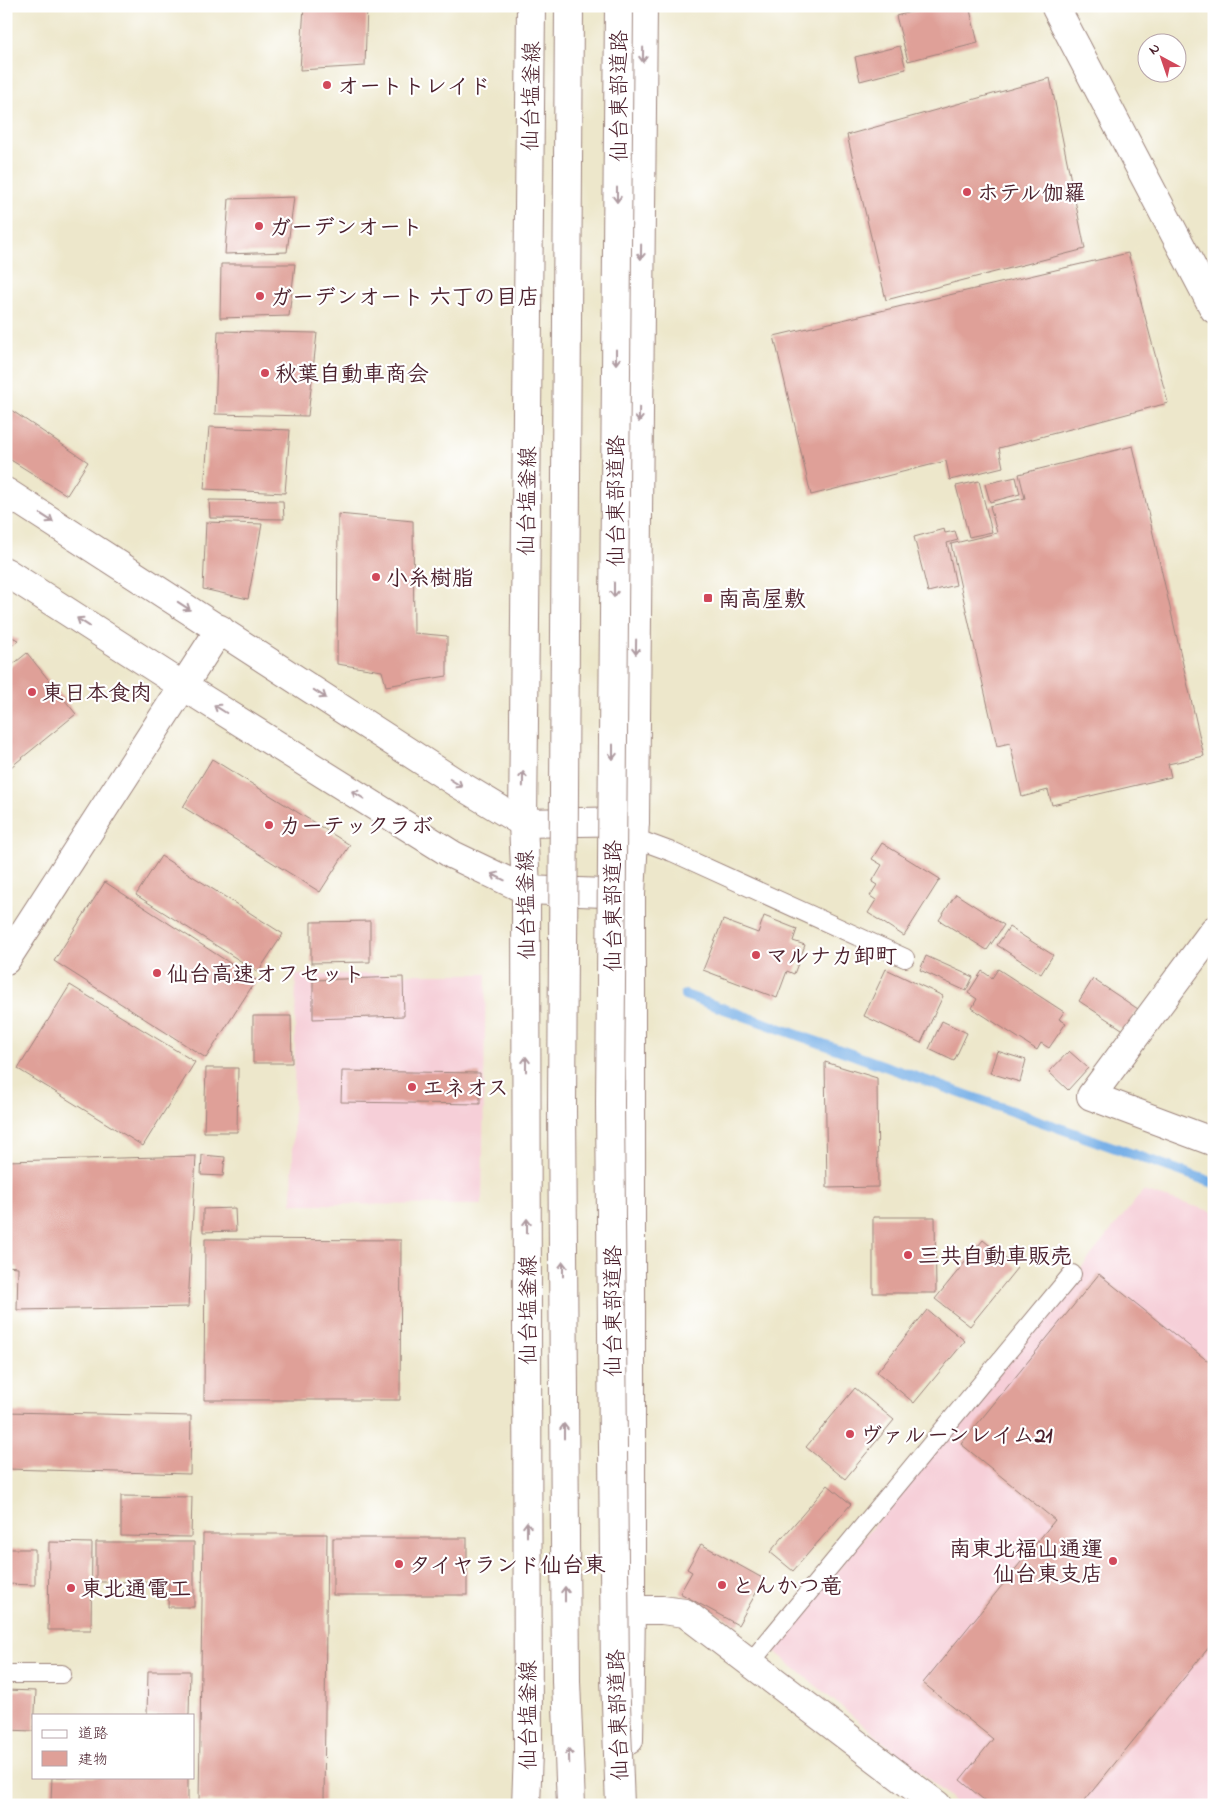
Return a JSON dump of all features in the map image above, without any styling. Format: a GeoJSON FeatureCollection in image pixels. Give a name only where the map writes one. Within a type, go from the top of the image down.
{"type":"FeatureCollection","features":[{"type":"Feature","properties":{"kind":"main road","name":"仙台塩釜線"},"geometry":{"type":"LineString","coordinates":[[526,1805],[528,1752],[526,890],[523,823],[531,6]]}},
{"type":"Feature","properties":{"kind":"main road"},"geometry":{"type":"LineString","coordinates":[[569,6],[562,1116],[566,1681],[571,1805]]}},
{"type":"Feature","properties":{"kind":"main road","name":"仙台東部道路"},"geometry":{"type":"LineString","coordinates":[[619,6],[610,1104],[614,1678],[620,1805]]}},
{"type":"Feature","properties":{"kind":"main road"},"geometry":{"type":"LineString","coordinates":[[628,1805],[631,1610],[632,894],[643,6]]}},
{"type":"Feature","properties":{"kind":"main road"},"geometry":{"type":"LineString","coordinates":[[1056,7],[1214,309]]}},
{"type":"Feature","properties":{"kind":"main road"},"geometry":{"type":"LineString","coordinates":[[6,492],[455,782],[523,823],[634,829]]}},
{"type":"Feature","properties":{"kind":"main road"},"geometry":{"type":"LineString","coordinates":[[6,572],[183,686],[453,855],[526,890],[632,894]]}},
{"type":"Feature","properties":{"kind":"main road"},"geometry":{"type":"LineString","coordinates":[[6,960],[220,629]]}},
{"type":"Feature","properties":{"kind":"main road"},"geometry":{"type":"LineString","coordinates":[[1214,930],[1091,1096],[1214,1142]]}},
{"type":"Feature","properties":{"kind":"main road"},"geometry":{"type":"LineString","coordinates":[[631,1610],[662,1610],[685,1613],[937,1805]]}},
{"type":"Feature","properties":{"kind":"lane"},"geometry":{"type":"LineString","coordinates":[[634,829],[672,852],[905,958]]}},
{"type":"Feature","properties":{"kind":"lane"},"geometry":{"type":"LineString","coordinates":[[750,1663],[1072,1274]]}},
{"type":"Feature","properties":{"kind":"lane"},"geometry":{"type":"LineString","coordinates":[[6,1674],[62,1674]]}},
{"type":"Feature","properties":{"kind":"shaded area"},"geometry":{"type":"Polygon","coordinates":[[[296,974],[486,974],[482,1205],[292,1204],[296,974]]]}},
{"type":"Feature","properties":{"kind":"shaded area"},"geometry":{"type":"Polygon","coordinates":[[[1143,1191],[1214,1212],[1214,1805],[955,1805],[950,1797],[773,1650],[1143,1191]]]}},
{"type":"Feature","properties":{"kind":"building"},"geometry":{"type":"Polygon","coordinates":[[[304,6],[367,6],[365,66],[300,70],[304,6]]]}},
{"type":"Feature","properties":{"kind":"building"},"geometry":{"type":"Polygon","coordinates":[[[933,6],[969,6],[978,43],[908,61],[896,16],[933,6]]]}},
{"type":"Feature","properties":{"kind":"building"},"geometry":{"type":"Polygon","coordinates":[[[900,46],[906,69],[860,81],[855,57],[900,46]]]}},
{"type":"Feature","properties":{"kind":"building","name":"ホテル伽羅"},"geometry":{"type":"Polygon","coordinates":[[[1050,78],[1085,249],[886,300],[847,135],[1050,78]]]}},
{"type":"Feature","properties":{"kind":"building","name":"ガーデンオート"},"geometry":{"type":"Polygon","coordinates":[[[294,197],[287,252],[225,254],[229,199],[294,197]]]}},
{"type":"Feature","properties":{"kind":"building"},"geometry":{"type":"Polygon","coordinates":[[[1128,253],[1168,403],[999,448],[1003,467],[950,480],[946,461],[811,495],[774,336],[1128,253]]]}},
{"type":"Feature","properties":{"kind":"building"},"geometry":{"type":"Polygon","coordinates":[[[221,264],[295,264],[289,316],[220,318],[221,264]]]}},
{"type":"Feature","properties":{"kind":"building","name":"秋葉自動車商会"},"geometry":{"type":"Polygon","coordinates":[[[218,331],[317,333],[308,416],[215,414],[218,331]]]}},
{"type":"Feature","properties":{"kind":"building"},"geometry":{"type":"Polygon","coordinates":[[[8,408],[88,462],[67,495],[6,457],[6,410],[8,408]]]}},
{"type":"Feature","properties":{"kind":"building"},"geometry":{"type":"Polygon","coordinates":[[[209,427],[290,430],[285,493],[204,489],[209,427]]]}},
{"type":"Feature","properties":{"kind":"building"},"geometry":{"type":"Polygon","coordinates":[[[1133,446],[1204,756],[1168,764],[1171,777],[1052,805],[1048,790],[1022,797],[1010,743],[997,746],[951,544],[997,533],[990,506],[1025,498],[1019,474],[1133,446]]]}},
{"type":"Feature","properties":{"kind":"building"},"geometry":{"type":"Polygon","coordinates":[[[1016,477],[1020,494],[990,502],[985,484],[1016,477]]]}},
{"type":"Feature","properties":{"kind":"building"},"geometry":{"type":"Polygon","coordinates":[[[979,481],[992,532],[969,537],[956,486],[979,481]]]}},
{"type":"Feature","properties":{"kind":"building"},"geometry":{"type":"Polygon","coordinates":[[[209,500],[283,501],[284,519],[210,518],[209,500]]]}},
{"type":"Feature","properties":{"kind":"building","name":"小糸樹脂"},"geometry":{"type":"Polygon","coordinates":[[[338,514],[413,521],[414,633],[447,636],[447,676],[386,686],[382,671],[337,664],[338,514]]]}},
{"type":"Feature","properties":{"kind":"building"},"geometry":{"type":"Polygon","coordinates":[[[206,522],[262,524],[248,599],[203,589],[206,522]]]}},
{"type":"Feature","properties":{"kind":"building"},"geometry":{"type":"Polygon","coordinates":[[[944,529],[945,533],[955,531],[958,540],[947,543],[956,585],[928,592],[914,537],[944,529]]]}},
{"type":"Feature","properties":{"kind":"building"},"geometry":{"type":"Polygon","coordinates":[[[6,635],[19,640],[6,650],[6,635]]]}},
{"type":"Feature","properties":{"kind":"building","name":"東日本食肉"},"geometry":{"type":"Polygon","coordinates":[[[27,653],[76,714],[6,771],[6,670],[27,653]]]}},
{"type":"Feature","properties":{"kind":"building"},"geometry":{"type":"Polygon","coordinates":[[[212,759],[350,845],[320,892],[183,807],[212,759]]]}},
{"type":"Feature","properties":{"kind":"building"},"geometry":{"type":"Polygon","coordinates":[[[882,843],[940,879],[904,936],[868,913],[876,900],[870,896],[877,885],[872,882],[882,865],[872,859],[882,843]]]}},
{"type":"Feature","properties":{"kind":"building"},"geometry":{"type":"Polygon","coordinates":[[[161,856],[283,934],[258,972],[136,895],[161,856]]]}},
{"type":"Feature","properties":{"kind":"building"},"geometry":{"type":"Polygon","coordinates":[[[105,882],[256,980],[206,1058],[54,961],[105,882]]]}},
{"type":"Feature","properties":{"kind":"building"},"geometry":{"type":"Polygon","coordinates":[[[956,894],[1004,925],[987,950],[939,920],[956,894]]]}},
{"type":"Feature","properties":{"kind":"building"},"geometry":{"type":"Polygon","coordinates":[[[764,916],[797,929],[793,941],[805,945],[794,974],[787,971],[777,998],[703,970],[723,920],[758,933],[764,916]]]}},
{"type":"Feature","properties":{"kind":"building"},"geometry":{"type":"Polygon","coordinates":[[[370,921],[370,962],[311,963],[311,922],[370,921]]]}},
{"type":"Feature","properties":{"kind":"building"},"geometry":{"type":"Polygon","coordinates":[[[1009,927],[1053,955],[1041,974],[997,945],[1009,927]]]}},
{"type":"Feature","properties":{"kind":"building"},"geometry":{"type":"Polygon","coordinates":[[[926,956],[973,977],[966,991],[920,970],[926,956]]]}},
{"type":"Feature","properties":{"kind":"building"},"geometry":{"type":"Polygon","coordinates":[[[886,969],[943,996],[921,1043],[864,1016],[886,969]]]}},
{"type":"Feature","properties":{"kind":"building"},"geometry":{"type":"Polygon","coordinates":[[[998,969],[1064,1012],[1059,1019],[1066,1023],[1049,1048],[1041,1043],[1037,1050],[972,1008],[977,999],[968,993],[982,971],[992,978],[998,969]]]}},
{"type":"Feature","properties":{"kind":"building"},"geometry":{"type":"Polygon","coordinates":[[[403,977],[404,1016],[313,1019],[313,980],[403,977]]]}},
{"type":"Feature","properties":{"kind":"building"},"geometry":{"type":"Polygon","coordinates":[[[1093,979],[1138,1009],[1125,1031],[1079,1001],[1093,979]]]}},
{"type":"Feature","properties":{"kind":"building"},"geometry":{"type":"Polygon","coordinates":[[[70,985],[195,1062],[143,1146],[18,1069],[70,985]]]}},
{"type":"Feature","properties":{"kind":"building"},"geometry":{"type":"Polygon","coordinates":[[[253,1016],[291,1016],[292,1063],[253,1063],[253,1016]]]}},
{"type":"Feature","properties":{"kind":"building"},"geometry":{"type":"Polygon","coordinates":[[[942,1021],[967,1033],[954,1061],[929,1049],[942,1021]]]}},
{"type":"Feature","properties":{"kind":"building"},"geometry":{"type":"Polygon","coordinates":[[[997,1051],[1026,1060],[1020,1082],[990,1073],[997,1051]]]}},
{"type":"Feature","properties":{"kind":"building"},"geometry":{"type":"Polygon","coordinates":[[[1069,1051],[1088,1068],[1068,1090],[1049,1072],[1069,1051]]]}},
{"type":"Feature","properties":{"kind":"building"},"geometry":{"type":"Polygon","coordinates":[[[825,1062],[877,1078],[878,1187],[827,1188],[825,1062]]]}},
{"type":"Feature","properties":{"kind":"building"},"geometry":{"type":"Polygon","coordinates":[[[206,1068],[238,1068],[237,1132],[204,1132],[206,1068]]]}},
{"type":"Feature","properties":{"kind":"building"},"geometry":{"type":"Polygon","coordinates":[[[342,1071],[480,1073],[480,1104],[341,1102],[342,1071]]]}},
{"type":"Feature","properties":{"kind":"building"},"geometry":{"type":"Polygon","coordinates":[[[202,1155],[225,1157],[223,1176],[201,1175],[202,1155]]]}},
{"type":"Feature","properties":{"kind":"building"},"geometry":{"type":"Polygon","coordinates":[[[196,1156],[188,1307],[17,1310],[18,1267],[6,1266],[6,1161],[196,1156]]]}},
{"type":"Feature","properties":{"kind":"building"},"geometry":{"type":"Polygon","coordinates":[[[235,1208],[236,1231],[203,1232],[203,1209],[235,1208]]]}},
{"type":"Feature","properties":{"kind":"building"},"geometry":{"type":"Polygon","coordinates":[[[873,1217],[935,1217],[936,1293],[873,1293],[873,1217]]]}},
{"type":"Feature","properties":{"kind":"building"},"geometry":{"type":"Polygon","coordinates":[[[205,1239],[401,1240],[400,1400],[204,1400],[205,1239]]]}},
{"type":"Feature","properties":{"kind":"building"},"geometry":{"type":"Polygon","coordinates":[[[983,1240],[1017,1268],[970,1326],[935,1299],[983,1240]]]}},
{"type":"Feature","properties":{"kind":"building"},"geometry":{"type":"Polygon","coordinates":[[[1099,1274],[1214,1366],[1214,1641],[1081,1805],[990,1805],[960,1780],[993,1739],[923,1683],[1055,1520],[961,1444],[1099,1274]]]}},
{"type":"Feature","properties":{"kind":"building"},"geometry":{"type":"Polygon","coordinates":[[[927,1310],[965,1341],[914,1403],[877,1372],[927,1310]]]}},
{"type":"Feature","properties":{"kind":"building","name":"ヴァルーンレイム21"},"geometry":{"type":"Polygon","coordinates":[[[855,1388],[894,1420],[845,1479],[806,1447],[855,1388]]]}},
{"type":"Feature","properties":{"kind":"building"},"geometry":{"type":"Polygon","coordinates":[[[6,1412],[191,1416],[190,1474],[6,1469],[6,1412]]]}},
{"type":"Feature","properties":{"kind":"building"},"geometry":{"type":"Polygon","coordinates":[[[828,1485],[851,1504],[793,1571],[770,1552],[828,1485]]]}},
{"type":"Feature","properties":{"kind":"building"},"geometry":{"type":"Polygon","coordinates":[[[121,1496],[192,1497],[191,1537],[121,1536],[121,1496]]]}},
{"type":"Feature","properties":{"kind":"building"},"geometry":{"type":"Polygon","coordinates":[[[203,1534],[327,1534],[324,1802],[199,1801],[203,1534]]]}},
{"type":"Feature","properties":{"kind":"building"},"geometry":{"type":"Polygon","coordinates":[[[333,1538],[467,1538],[467,1595],[333,1595],[333,1538]]]}},
{"type":"Feature","properties":{"kind":"building"},"geometry":{"type":"Polygon","coordinates":[[[49,1542],[92,1543],[91,1630],[48,1630],[49,1542]]]}},
{"type":"Feature","properties":{"kind":"building"},"geometry":{"type":"Polygon","coordinates":[[[96,1542],[194,1542],[194,1607],[168,1607],[169,1582],[96,1582],[96,1542]]]}},
{"type":"Feature","properties":{"kind":"building"},"geometry":{"type":"Polygon","coordinates":[[[701,1544],[764,1579],[738,1625],[680,1593],[692,1572],[687,1569],[701,1544]]]}},
{"type":"Feature","properties":{"kind":"building"},"geometry":{"type":"Polygon","coordinates":[[[6,1549],[35,1549],[35,1585],[6,1584],[6,1549]]]}},
{"type":"Feature","properties":{"kind":"building"},"geometry":{"type":"Polygon","coordinates":[[[148,1671],[190,1671],[189,1714],[147,1714],[148,1671]]]}},
{"type":"Feature","properties":{"kind":"building"},"geometry":{"type":"Polygon","coordinates":[[[6,1690],[36,1691],[35,1714],[32,1714],[32,1731],[6,1730],[6,1690]]]}},
{"type":"Feature","properties":{"kind":"building"},"geometry":{"type":"Polygon","coordinates":[[[52,1778],[188,1778],[188,1803],[51,1802],[52,1778]]]}},
{"type":"Feature","properties":{"kind":"waterway"},"geometry":{"type":"LineString","coordinates":[[685,995],[1214,1183]]}},
{"type":"Feature","properties":{"kind":"place","name":"オートトレイド"},"geometry":{"type":"Point","coordinates":[327,85]}},
{"type":"Feature","properties":{"kind":"place","name":"ホテル伽羅"},"geometry":{"type":"Point","coordinates":[967,192]}},
{"type":"Feature","properties":{"kind":"place","name":"ガーデンオート"},"geometry":{"type":"Point","coordinates":[259,226]}},
{"type":"Feature","properties":{"kind":"place","name":"ガーデンオート 六丁の目店"},"geometry":{"type":"Point","coordinates":[260,296]}},
{"type":"Feature","properties":{"kind":"place","name":"秋葉自動車商会"},"geometry":{"type":"Point","coordinates":[265,373]}},
{"type":"Feature","properties":{"kind":"place","name":"小糸樹脂"},"geometry":{"type":"Point","coordinates":[376,577]}},
{"type":"Feature","properties":{"kind":"place","name":"南高屋敷"},"geometry":{"type":"Point","coordinates":[708,598]}},
{"type":"Feature","properties":{"kind":"place","name":"東日本食肉"},"geometry":{"type":"Point","coordinates":[32,692]}},
{"type":"Feature","properties":{"kind":"place","name":"カーテックラボ"},"geometry":{"type":"Point","coordinates":[269,825]}},
{"type":"Feature","properties":{"kind":"place","name":"マルナカ卸町"},"geometry":{"type":"Point","coordinates":[756,955]}},
{"type":"Feature","properties":{"kind":"place","name":"仙台高速オフセット"},"geometry":{"type":"Point","coordinates":[157,973]}},
{"type":"Feature","properties":{"kind":"place","name":"エネオス"},"geometry":{"type":"Point","coordinates":[412,1087]}},
{"type":"Feature","properties":{"kind":"place","name":"三共自動車販売"},"geometry":{"type":"Point","coordinates":[908,1255]}},
{"type":"Feature","properties":{"kind":"place","name":"ヴァルーンレイム21"},"geometry":{"type":"Point","coordinates":[850,1434]}},
{"type":"Feature","properties":{"kind":"place","name":"南東北福山通運 仙台東支店"},"geometry":{"type":"Point","coordinates":[1113,1561]}},
{"type":"Feature","properties":{"kind":"place","name":"タイヤランド仙台東"},"geometry":{"type":"Point","coordinates":[399,1564]}},
{"type":"Feature","properties":{"kind":"place","name":"とんかつ竜"},"geometry":{"type":"Point","coordinates":[722,1585]}},
{"type":"Feature","properties":{"kind":"place","name":"東北通電工"},"geometry":{"type":"Point","coordinates":[71,1588]}}]}
